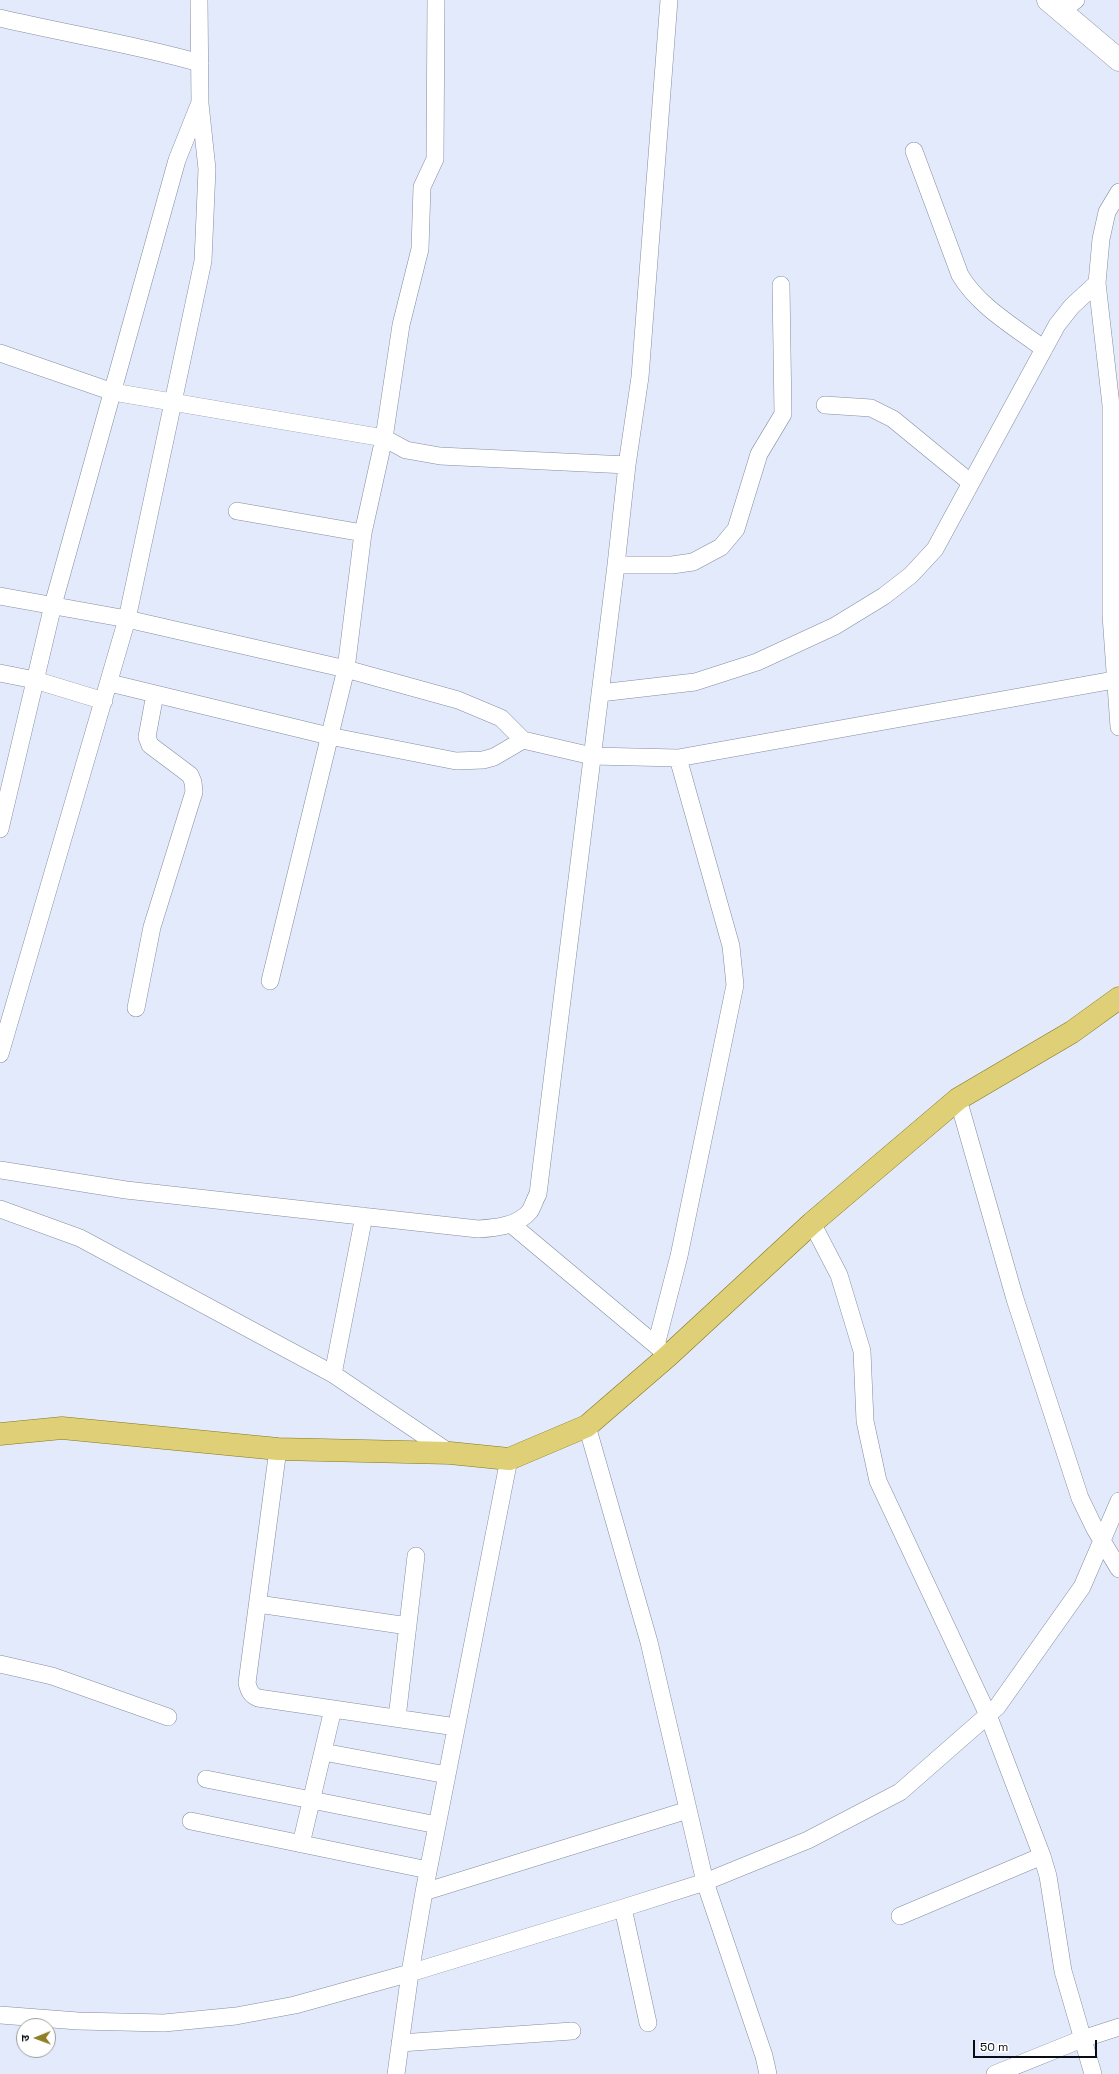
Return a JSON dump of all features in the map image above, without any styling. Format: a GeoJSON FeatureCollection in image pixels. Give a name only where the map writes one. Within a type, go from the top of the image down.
{"type":"FeatureCollection","features":[{"type":"Feature","properties":{"kind":"main road"},"geometry":{"type":"LineString","coordinates":[[0,1434],[62,1428],[278,1449],[450,1453],[509,1459],[587,1426],[662,1351],[958,1099],[1072,1032],[1119,998]]}},
{"type":"Feature","properties":{"kind":"street"},"geometry":{"type":"LineString","coordinates":[[0,1054],[128,619],[203,261],[207,169],[200,104],[199,0]]}},
{"type":"Feature","properties":{"kind":"street"},"geometry":{"type":"LineString","coordinates":[[270,981],[302,858],[329,736],[346,669],[363,533],[384,438],[401,325],[420,249],[422,187],[435,159],[436,0]]}},
{"type":"Feature","properties":{"kind":"street"},"geometry":{"type":"LineString","coordinates":[[0,1170],[126,1190],[478,1229],[495,1228],[511,1224],[530,1211],[538,1194],[627,465],[640,376],[669,0]]}},
{"type":"Feature","properties":{"kind":"street"},"geometry":{"type":"LineString","coordinates":[[1062,4],[1119,60]]}},
{"type":"Feature","properties":{"kind":"street"},"geometry":{"type":"LineString","coordinates":[[0,18],[41,28],[100,38],[200,63]]}},
{"type":"Feature","properties":{"kind":"street"},"geometry":{"type":"LineString","coordinates":[[0,829],[53,606],[177,160],[200,104]]}},
{"type":"Feature","properties":{"kind":"street"},"geometry":{"type":"LineString","coordinates":[[914,151],[960,275],[966,286],[976,297],[1044,349]]}},
{"type":"Feature","properties":{"kind":"street"},"geometry":{"type":"LineString","coordinates":[[1119,192],[1107,212],[1101,239],[1097,283],[1111,405],[1111,615],[1117,679],[1119,727]]}},
{"type":"Feature","properties":{"kind":"street"},"geometry":{"type":"LineString","coordinates":[[600,693],[696,682],[757,662],[835,626],[884,596],[911,575],[934,549],[1064,315],[1097,283]]}},
{"type":"Feature","properties":{"kind":"street"},"geometry":{"type":"LineString","coordinates":[[616,565],[672,565],[693,562],[721,547],[736,529],[759,454],[783,414],[781,285]]}},
{"type":"Feature","properties":{"kind":"street"},"geometry":{"type":"LineString","coordinates":[[0,353],[113,392],[384,438],[406,450],[440,456],[627,465]]}},
{"type":"Feature","properties":{"kind":"street"},"geometry":{"type":"LineString","coordinates":[[825,405],[871,408],[893,419],[971,483]]}},
{"type":"Feature","properties":{"kind":"street"},"geometry":{"type":"LineString","coordinates":[[237,511],[363,533]]}},
{"type":"Feature","properties":{"kind":"street"},"geometry":{"type":"LineString","coordinates":[[0,596],[128,619],[346,669],[458,700],[501,718],[523,740],[592,756],[678,758],[1117,679]]}},
{"type":"Feature","properties":{"kind":"street"},"geometry":{"type":"LineString","coordinates":[[0,673],[35,680],[104,701]]}},
{"type":"Feature","properties":{"kind":"street"},"geometry":{"type":"LineString","coordinates":[[110,683],[329,736],[456,761],[483,760],[494,757],[523,740]]}},
{"type":"Feature","properties":{"kind":"street"},"geometry":{"type":"LineString","coordinates":[[136,1008],[152,927],[194,792],[193,782],[190,775],[150,746],[147,737],[156,694]]}},
{"type":"Feature","properties":{"kind":"street"},"geometry":{"type":"LineString","coordinates":[[511,1224],[662,1351],[679,1256],[735,985],[731,946],[678,758]]}},
{"type":"Feature","properties":{"kind":"street"},"geometry":{"type":"LineString","coordinates":[[958,1099],[1015,1300],[1078,1491],[1095,1529],[1102,1538],[1119,1568]]}},
{"type":"Feature","properties":{"kind":"street"},"geometry":{"type":"LineString","coordinates":[[0,1209],[80,1238],[333,1374],[450,1453]]}},
{"type":"Feature","properties":{"kind":"street"},"geometry":{"type":"LineString","coordinates":[[333,1374],[364,1216]]}},
{"type":"Feature","properties":{"kind":"street"},"geometry":{"type":"LineString","coordinates":[[812,1223],[839,1275],[860,1343],[865,1421],[878,1481],[988,1715],[1042,1856],[1048,1876],[1063,1971],[1093,2074]]}},
{"type":"Feature","properties":{"kind":"street"},"geometry":{"type":"LineString","coordinates":[[587,1426],[649,1642],[705,1882],[762,2049],[768,2074]]}},
{"type":"Feature","properties":{"kind":"street"},"geometry":{"type":"LineString","coordinates":[[278,1449],[247,1683],[249,1690],[253,1696],[258,1698],[456,1727]]}},
{"type":"Feature","properties":{"kind":"street"},"geometry":{"type":"LineString","coordinates":[[396,2074],[410,1973],[428,1870],[509,1459]]}},
{"type":"Feature","properties":{"kind":"street"},"geometry":{"type":"LineString","coordinates":[[0,2015],[78,2021],[171,2022],[236,2016],[295,2005],[410,1973],[705,1882],[808,1840],[900,1792],[997,1706],[1082,1587],[1119,1501]]}},
{"type":"Feature","properties":{"kind":"street"},"geometry":{"type":"LineString","coordinates":[[397,1718],[416,1556]]}},
{"type":"Feature","properties":{"kind":"street"},"geometry":{"type":"LineString","coordinates":[[258,1604],[408,1626]]}},
{"type":"Feature","properties":{"kind":"street"},"geometry":{"type":"LineString","coordinates":[[0,1664],[52,1676],[168,1717]]}},
{"type":"Feature","properties":{"kind":"street"},"geometry":{"type":"LineString","coordinates":[[301,1844],[333,1709]]}},
{"type":"Feature","properties":{"kind":"street"},"geometry":{"type":"LineString","coordinates":[[323,1752],[447,1776]]}},
{"type":"Feature","properties":{"kind":"street"},"geometry":{"type":"LineString","coordinates":[[206,1779],[437,1825]]}},
{"type":"Feature","properties":{"kind":"street"},"geometry":{"type":"LineString","coordinates":[[424,1892],[688,1810]]}},
{"type":"Feature","properties":{"kind":"street"},"geometry":{"type":"LineString","coordinates":[[191,1821],[428,1870]]}},
{"type":"Feature","properties":{"kind":"street"},"geometry":{"type":"LineString","coordinates":[[900,1916],[1042,1856]]}},
{"type":"Feature","properties":{"kind":"street"},"geometry":{"type":"LineString","coordinates":[[623,1908],[648,2023]]}},
{"type":"Feature","properties":{"kind":"street"},"geometry":{"type":"LineString","coordinates":[[995,2074],[1082,2039],[1119,2027]]}},
{"type":"Feature","properties":{"kind":"street"},"geometry":{"type":"LineString","coordinates":[[400,2043],[572,2031]]}}]}
